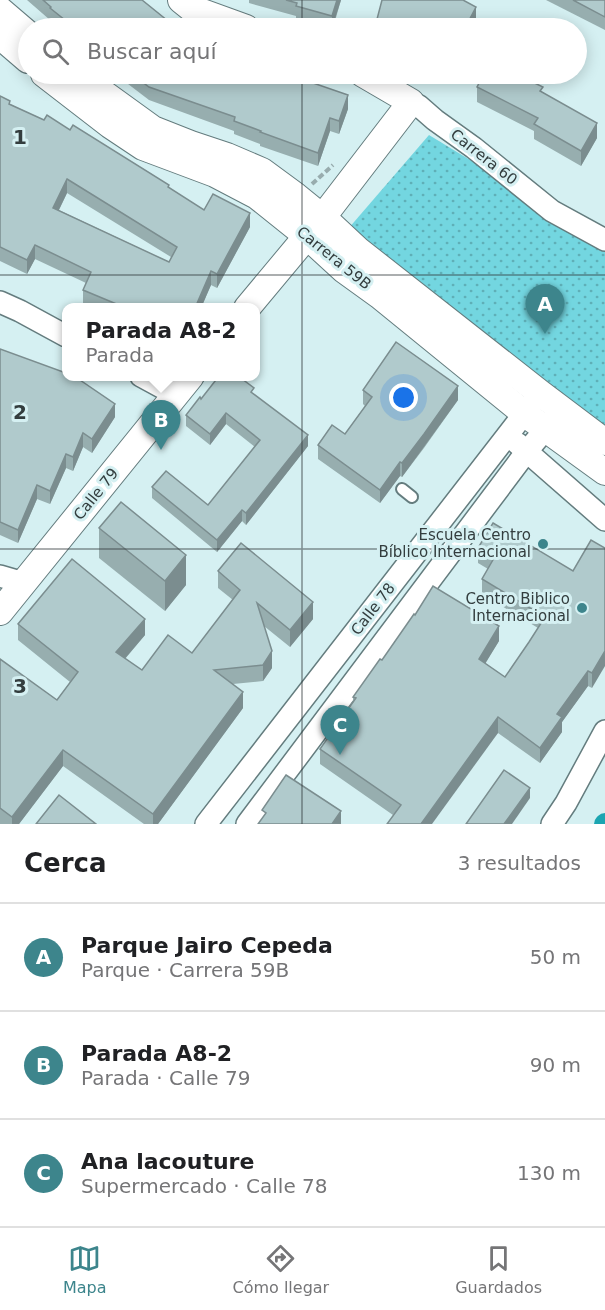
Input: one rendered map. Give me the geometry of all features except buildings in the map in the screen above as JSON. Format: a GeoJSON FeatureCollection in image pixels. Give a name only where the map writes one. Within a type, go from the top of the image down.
{"type":"FeatureCollection","features":[{"type":"Feature","properties":{"kind":"street"},"geometry":{"type":"LineString","coordinates":[[188,3],[223,18]]}},
{"type":"Feature","properties":{"kind":"street"},"geometry":{"type":"LineString","coordinates":[[0,10],[18,25]]}},
{"type":"Feature","properties":{"kind":"street"},"geometry":{"type":"LineString","coordinates":[[0,36],[18,51]]}},
{"type":"Feature","properties":{"kind":"street","name":"Carrera 59B"},"geometry":{"type":"LineString","coordinates":[[75,84],[153,129],[262,171],[296,196],[344,270],[380,296],[525,414],[605,472]]}},
{"type":"Feature","properties":{"kind":"street","name":"Carrera 60"},"geometry":{"type":"LineString","coordinates":[[380,84],[419,106],[552,211],[605,240]]}},
{"type":"Feature","properties":{"kind":"street"},"geometry":{"type":"LineString","coordinates":[[251,303],[315,227],[411,102]]}},
{"type":"Feature","properties":{"kind":"street","name":"Carrera 59B"},"geometry":{"type":"LineString","coordinates":[[315,227],[358,250],[605,442]]}},
{"type":"Feature","properties":{"kind":"street"},"geometry":{"type":"LineString","coordinates":[[0,302],[62,334]]}},
{"type":"Feature","properties":{"kind":"street"},"geometry":{"type":"LineString","coordinates":[[162,381],[184,386]]}},
{"type":"Feature","properties":{"kind":"street","name":"Calle 79"},"geometry":{"type":"LineString","coordinates":[[0,612],[184,386]]}},
{"type":"Feature","properties":{"kind":"street","name":"Calle 78"},"geometry":{"type":"LineString","coordinates":[[206,824],[540,393]]}},
{"type":"Feature","properties":{"kind":"street","name":"Calle 78"},"geometry":{"type":"LineString","coordinates":[[247,824],[561,409]]}},
{"type":"Feature","properties":{"kind":"street"},"geometry":{"type":"LineString","coordinates":[[508,436],[605,520]]}},
{"type":"Feature","properties":{"kind":"street"},"geometry":{"type":"LineString","coordinates":[[0,576],[24,583]]}},
{"type":"Feature","properties":{"kind":"street"},"geometry":{"type":"LineString","coordinates":[[552,824],[605,731]]}},
{"type":"Feature","properties":{"kind":"lane"},"geometry":{"type":"LineString","coordinates":[[402,489],[412,497]]}},
{"type":"Feature","properties":{"kind":"shaded area"},"geometry":{"type":"Polygon","coordinates":[[[429,135],[605,242],[605,426],[348,229],[429,135]]]}},
{"type":"Feature","properties":{"kind":"place","name":"Parque Jairo Cepeda"},"geometry":{"type":"Point","coordinates":[545,334]}},
{"type":"Feature","properties":{"kind":"place","name":"Parada A8-2"},"geometry":{"type":"Point","coordinates":[161,450]}},
{"type":"Feature","properties":{"kind":"place","name":"Escuela Centro Bíblico Internacional"},"geometry":{"type":"Point","coordinates":[543,544]}},
{"type":"Feature","properties":{"kind":"place","name":"Centro Biblico Internacional"},"geometry":{"type":"Point","coordinates":[582,608]}},
{"type":"Feature","properties":{"kind":"place","name":"Ana lacouture"},"geometry":{"type":"Point","coordinates":[340,755]}}]}
